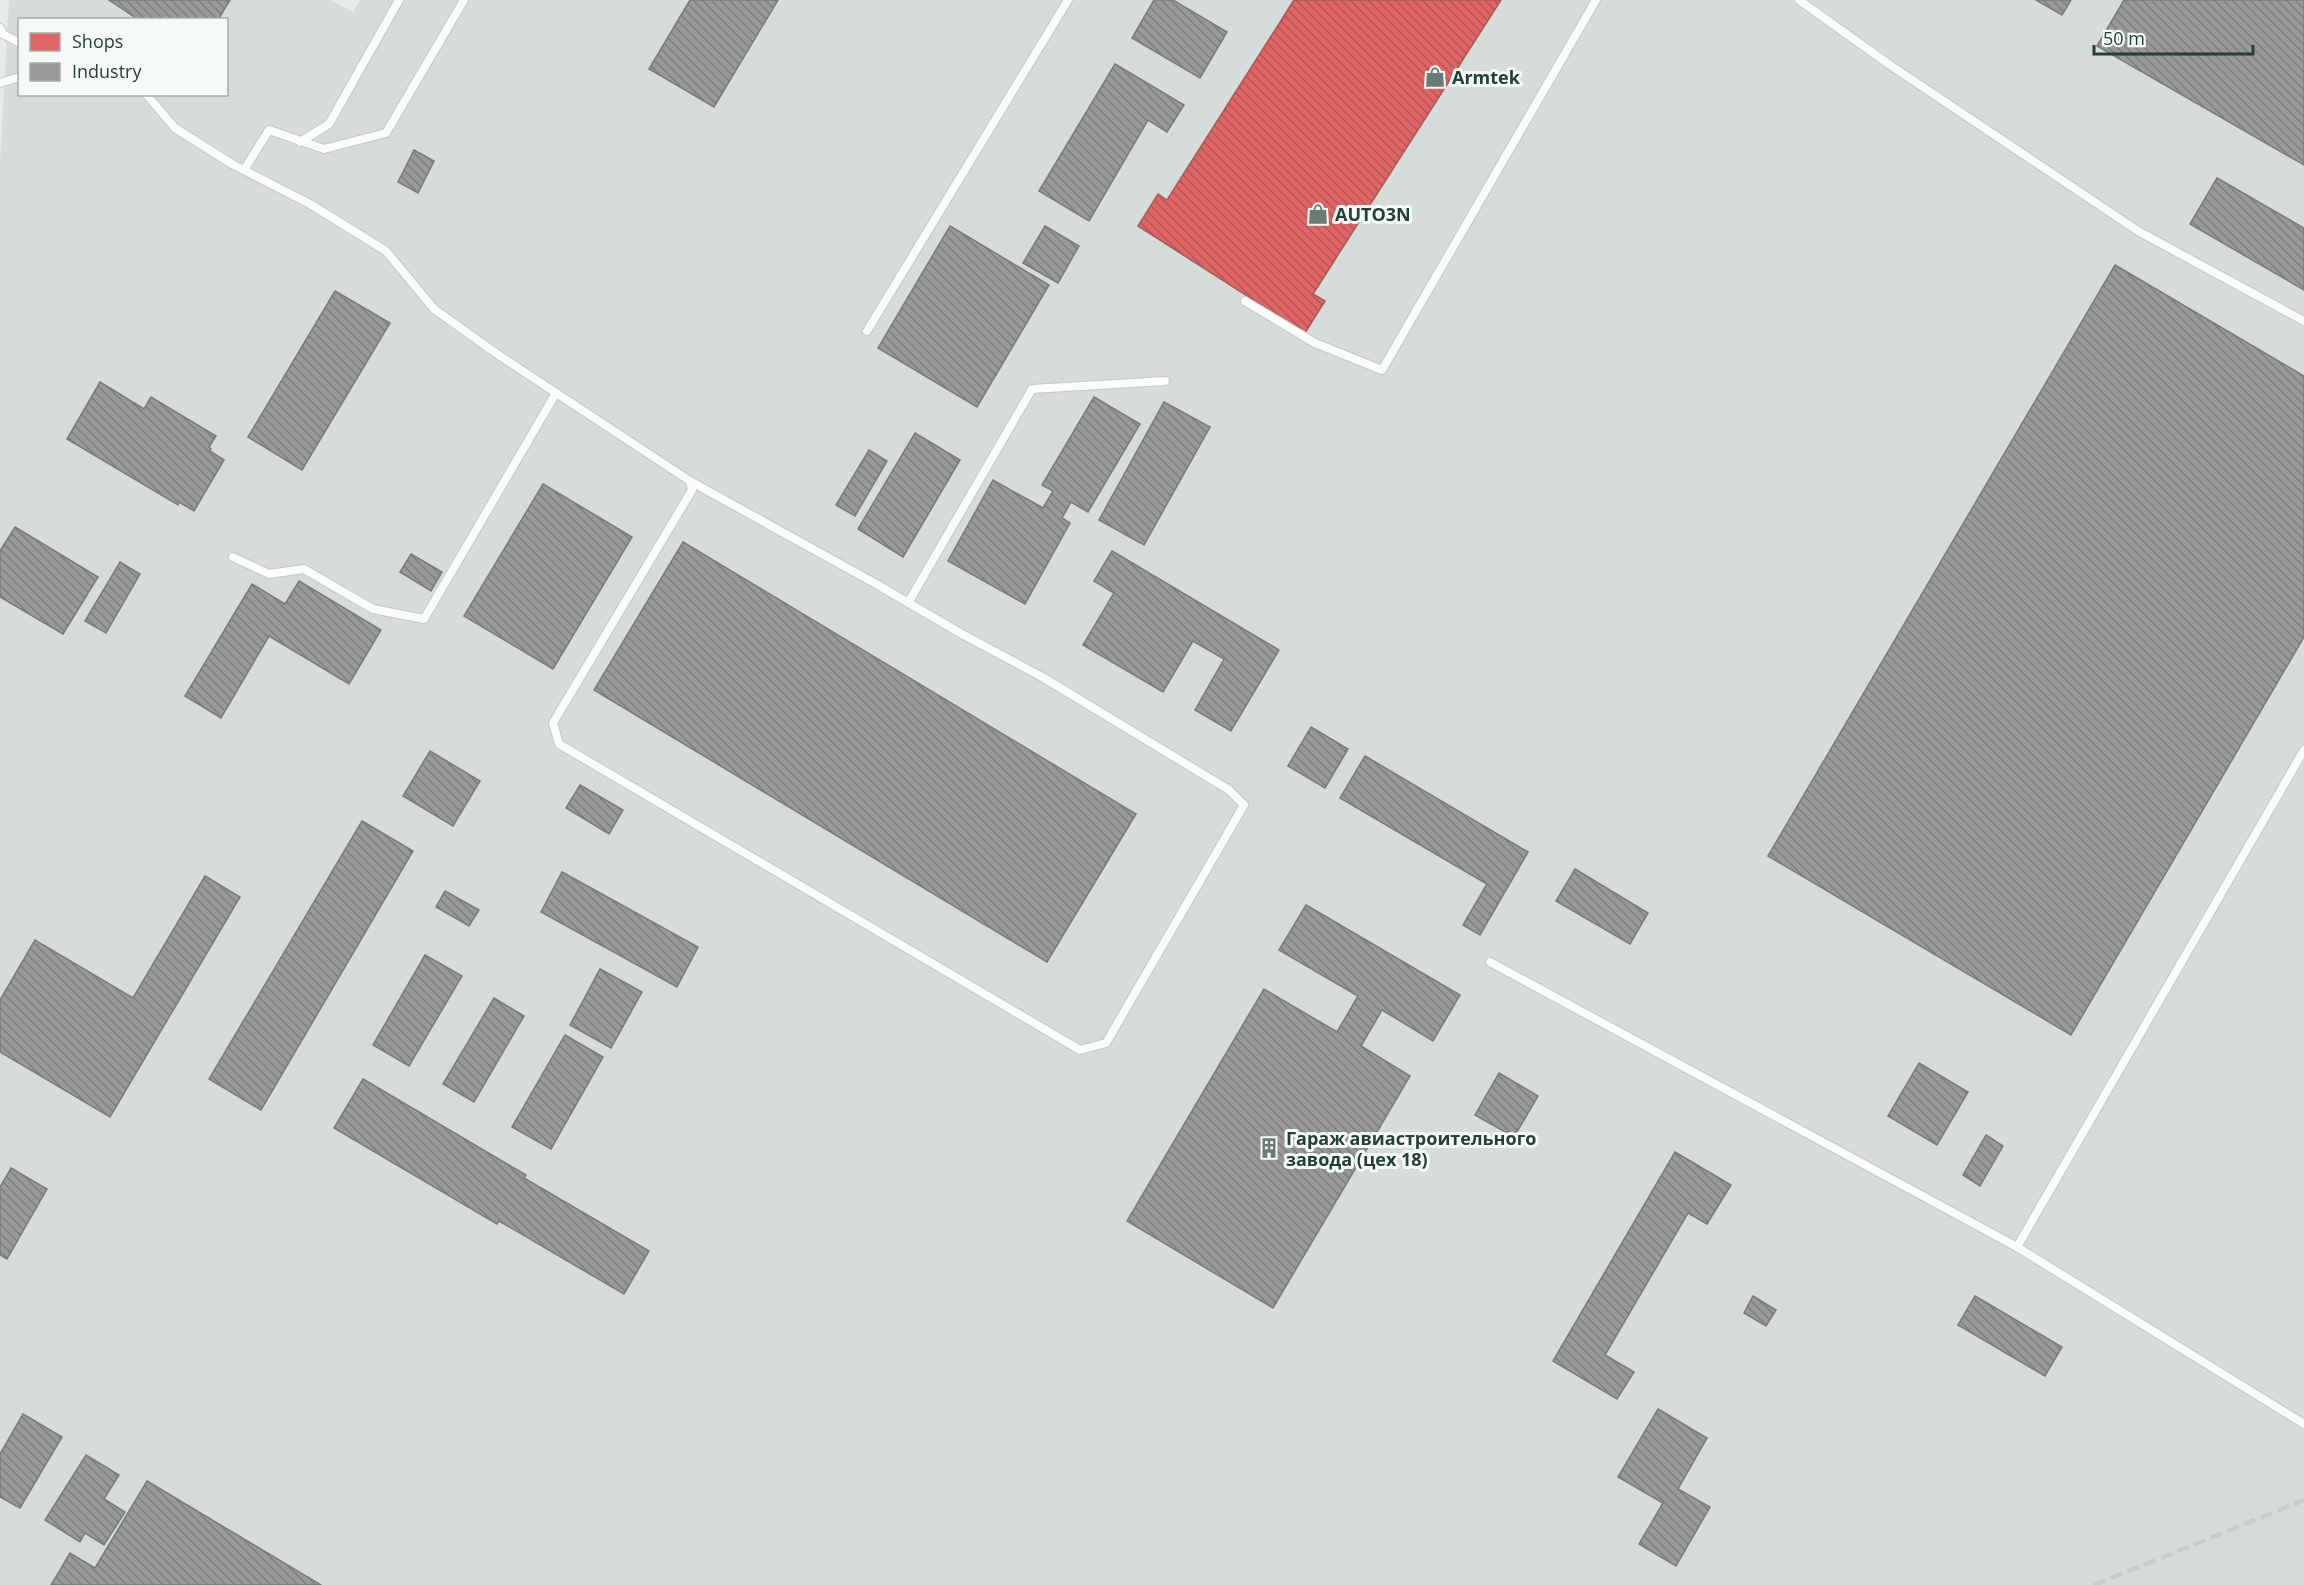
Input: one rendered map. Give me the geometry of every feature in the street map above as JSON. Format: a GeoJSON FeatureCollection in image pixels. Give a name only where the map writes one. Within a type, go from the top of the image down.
{"type":"FeatureCollection","features":[{"type":"Feature","properties":{"kind":"lane"},"geometry":{"type":"LineString","coordinates":[[300,142],[329,124],[399,0]]}},
{"type":"Feature","properties":{"kind":"lane"},"geometry":{"type":"LineString","coordinates":[[244,170],[269,130],[324,149],[386,133],[464,0]]}},
{"type":"Feature","properties":{"kind":"lane"},"geometry":{"type":"LineString","coordinates":[[867,331],[1068,0]]}},
{"type":"Feature","properties":{"kind":"lane"},"geometry":{"type":"LineString","coordinates":[[1245,301],[1315,343],[1382,370],[1596,0]]}},
{"type":"Feature","properties":{"kind":"lane"},"geometry":{"type":"LineString","coordinates":[[1799,0],[1890,65],[2138,231],[2304,321]]}},
{"type":"Feature","properties":{"kind":"lane"},"geometry":{"type":"LineString","coordinates":[[0,28],[3,34],[18,43]]}},
{"type":"Feature","properties":{"kind":"lane"},"geometry":{"type":"LineString","coordinates":[[0,82],[18,77]]}},
{"type":"Feature","properties":{"kind":"lane"},"geometry":{"type":"LineString","coordinates":[[148,96],[175,128],[244,170],[310,204],[386,251],[434,309],[690,481],[1073,696],[1229,790],[1244,805],[1106,1042],[1080,1050],[559,744],[553,723],[692,490],[690,481]]}},
{"type":"Feature","properties":{"kind":"lane"},"geometry":{"type":"LineString","coordinates":[[908,603],[1032,389],[1165,381]]}},
{"type":"Feature","properties":{"kind":"lane"},"geometry":{"type":"LineString","coordinates":[[233,557],[269,574],[304,569],[373,609],[424,619],[556,393]]}},
{"type":"Feature","properties":{"kind":"lane"},"geometry":{"type":"LineString","coordinates":[[2017,1247],[2304,750]]}},
{"type":"Feature","properties":{"kind":"lane"},"geometry":{"type":"LineString","coordinates":[[1490,962],[2017,1247],[2304,1424]]}},
{"type":"Feature","properties":{"kind":"shaded area"},"geometry":{"type":"Polygon","coordinates":[[[9,0],[331,0],[353,12],[360,0],[2304,0],[2304,1585],[0,1585],[0,163],[9,0]]]}},
{"type":"Feature","properties":{"kind":"building: Shops"},"geometry":{"type":"Polygon","coordinates":[[[1294,0],[1501,0],[1313,294],[1325,301],[1305,333],[1138,226],[1158,194],[1167,200],[1294,0]]]}},
{"type":"Feature","properties":{"kind":"building: Industry"},"geometry":{"type":"Polygon","coordinates":[[[109,0],[230,0],[219,18],[136,18],[109,0]]]}},
{"type":"Feature","properties":{"kind":"building: Industry"},"geometry":{"type":"Polygon","coordinates":[[[690,0],[778,0],[714,107],[649,69],[690,0]]]}},
{"type":"Feature","properties":{"kind":"building: Industry"},"geometry":{"type":"Polygon","coordinates":[[[1154,0],[1173,0],[1227,32],[1200,78],[1132,38],[1154,0]]]}},
{"type":"Feature","properties":{"kind":"building: Industry"},"geometry":{"type":"Polygon","coordinates":[[[2036,0],[2071,0],[2062,15],[2036,0]]]}},
{"type":"Feature","properties":{"kind":"building: Industry"},"geometry":{"type":"Polygon","coordinates":[[[2124,0],[2304,0],[2304,165],[2097,46],[2124,0]]]}},
{"type":"Feature","properties":{"kind":"building: Industry"},"geometry":{"type":"Polygon","coordinates":[[[1115,64],[1184,105],[1167,132],[1148,120],[1089,221],[1039,191],[1115,64]]]}},
{"type":"Feature","properties":{"kind":"building: Industry"},"geometry":{"type":"Polygon","coordinates":[[[414,150],[434,161],[418,193],[398,182],[414,150]]]}},
{"type":"Feature","properties":{"kind":"building: Industry"},"geometry":{"type":"Polygon","coordinates":[[[2217,178],[2304,228],[2304,290],[2190,224],[2217,178]]]}},
{"type":"Feature","properties":{"kind":"building: Industry"},"geometry":{"type":"Polygon","coordinates":[[[950,226],[1049,285],[977,407],[878,348],[950,226]]]}},
{"type":"Feature","properties":{"kind":"building: Industry"},"geometry":{"type":"Polygon","coordinates":[[[1045,226],[1079,246],[1058,283],[1023,263],[1045,226]]]}},
{"type":"Feature","properties":{"kind":"building: Industry"},"geometry":{"type":"Polygon","coordinates":[[[2115,265],[2304,376],[2304,637],[2071,1035],[1768,856],[2115,265]]]}},
{"type":"Feature","properties":{"kind":"building: Industry"},"geometry":{"type":"Polygon","coordinates":[[[335,291],[390,323],[302,470],[248,437],[335,291]]]}},
{"type":"Feature","properties":{"kind":"building: Industry"},"geometry":{"type":"Polygon","coordinates":[[[100,382],[144,409],[151,397],[216,436],[209,447],[210,451],[224,460],[194,511],[179,502],[178,505],[67,439],[100,382]]]}},
{"type":"Feature","properties":{"kind":"building: Industry"},"geometry":{"type":"Polygon","coordinates":[[[1094,397],[1140,424],[1088,512],[1071,502],[1062,518],[1070,523],[1025,604],[948,561],[993,480],[1043,508],[1053,491],[1042,485],[1094,397]]]}},
{"type":"Feature","properties":{"kind":"building: Industry"},"geometry":{"type":"Polygon","coordinates":[[[1164,402],[1210,427],[1144,545],[1099,520],[1164,402]]]}},
{"type":"Feature","properties":{"kind":"building: Industry"},"geometry":{"type":"Polygon","coordinates":[[[915,433],[960,460],[903,557],[858,529],[915,433]]]}},
{"type":"Feature","properties":{"kind":"building: Industry"},"geometry":{"type":"Polygon","coordinates":[[[869,450],[887,461],[855,516],[836,505],[869,450]]]}},
{"type":"Feature","properties":{"kind":"building: Industry"},"geometry":{"type":"Polygon","coordinates":[[[543,484],[632,537],[553,669],[464,616],[543,484]]]}},
{"type":"Feature","properties":{"kind":"building: Industry"},"geometry":{"type":"Polygon","coordinates":[[[15,527],[98,577],[63,634],[0,597],[0,551],[15,527]]]}},
{"type":"Feature","properties":{"kind":"building: Industry"},"geometry":{"type":"Polygon","coordinates":[[[683,542],[1136,814],[1047,962],[594,690],[683,542]]]}},
{"type":"Feature","properties":{"kind":"building: Industry"},"geometry":{"type":"Polygon","coordinates":[[[1112,551],[1279,650],[1231,731],[1195,710],[1224,659],[1193,641],[1163,692],[1083,645],[1114,593],[1094,581],[1112,551]]]}},
{"type":"Feature","properties":{"kind":"building: Industry"},"geometry":{"type":"Polygon","coordinates":[[[411,554],[442,572],[431,591],[400,572],[411,554]]]}},
{"type":"Feature","properties":{"kind":"building: Industry"},"geometry":{"type":"Polygon","coordinates":[[[120,562],[140,574],[106,633],[85,621],[120,562]]]}},
{"type":"Feature","properties":{"kind":"building: Industry"},"geometry":{"type":"Polygon","coordinates":[[[299,581],[381,630],[349,684],[269,636],[221,718],[185,696],[252,584],[285,604],[299,581]]]}},
{"type":"Feature","properties":{"kind":"building: Industry"},"geometry":{"type":"Polygon","coordinates":[[[1311,727],[1348,749],[1325,788],[1288,766],[1311,727]]]}},
{"type":"Feature","properties":{"kind":"building: Industry"},"geometry":{"type":"Polygon","coordinates":[[[430,751],[480,781],[453,826],[403,796],[430,751]]]}},
{"type":"Feature","properties":{"kind":"building: Industry"},"geometry":{"type":"Polygon","coordinates":[[[1365,756],[1528,852],[1480,935],[1463,925],[1487,884],[1340,798],[1365,756]]]}},
{"type":"Feature","properties":{"kind":"building: Industry"},"geometry":{"type":"Polygon","coordinates":[[[580,785],[623,810],[609,834],[566,808],[580,785]]]}},
{"type":"Feature","properties":{"kind":"building: Industry"},"geometry":{"type":"Polygon","coordinates":[[[362,821],[413,851],[261,1110],[209,1079],[362,821]]]}},
{"type":"Feature","properties":{"kind":"building: Industry"},"geometry":{"type":"Polygon","coordinates":[[[1575,869],[1648,913],[1630,944],[1556,901],[1575,869]]]}},
{"type":"Feature","properties":{"kind":"building: Industry"},"geometry":{"type":"Polygon","coordinates":[[[562,872],[698,947],[677,987],[541,912],[562,872]]]}},
{"type":"Feature","properties":{"kind":"building: Industry"},"geometry":{"type":"Polygon","coordinates":[[[205,876],[240,897],[110,1117],[0,1052],[0,1000],[35,940],[133,998],[205,876]]]}},
{"type":"Feature","properties":{"kind":"building: Industry"},"geometry":{"type":"Polygon","coordinates":[[[445,891],[479,910],[469,926],[436,907],[445,891]]]}},
{"type":"Feature","properties":{"kind":"building: Industry","name":"Гараж авиастроительного завода (цех 18)"},"geometry":{"type":"Polygon","coordinates":[[[1306,905],[1460,995],[1433,1041],[1382,1010],[1361,1046],[1410,1076],[1273,1308],[1127,1221],[1264,989],[1337,1032],[1358,996],[1279,950],[1306,905]]]}},
{"type":"Feature","properties":{"kind":"building: Industry"},"geometry":{"type":"Polygon","coordinates":[[[425,955],[462,976],[409,1066],[373,1045],[425,955]]]}},
{"type":"Feature","properties":{"kind":"building: Industry"},"geometry":{"type":"Polygon","coordinates":[[[600,969],[642,992],[611,1048],[570,1025],[600,969]]]}},
{"type":"Feature","properties":{"kind":"building: Industry"},"geometry":{"type":"Polygon","coordinates":[[[494,998],[524,1016],[474,1102],[443,1084],[494,998]]]}},
{"type":"Feature","properties":{"kind":"building: Industry"},"geometry":{"type":"Polygon","coordinates":[[[565,1035],[603,1057],[551,1149],[512,1127],[565,1035]]]}},
{"type":"Feature","properties":{"kind":"building: Industry"},"geometry":{"type":"Polygon","coordinates":[[[1919,1063],[1968,1092],[1937,1145],[1888,1116],[1919,1063]]]}},
{"type":"Feature","properties":{"kind":"building: Industry"},"geometry":{"type":"Polygon","coordinates":[[[1499,1073],[1538,1096],[1514,1137],[1475,1115],[1499,1073]]]}},
{"type":"Feature","properties":{"kind":"building: Industry"},"geometry":{"type":"Polygon","coordinates":[[[363,1079],[526,1175],[524,1178],[649,1251],[624,1294],[499,1221],[497,1224],[334,1128],[363,1079]]]}},
{"type":"Feature","properties":{"kind":"building: Industry"},"geometry":{"type":"Polygon","coordinates":[[[1986,1135],[2003,1146],[1980,1186],[1963,1175],[1986,1135]]]}},
{"type":"Feature","properties":{"kind":"building: Industry"},"geometry":{"type":"Polygon","coordinates":[[[1675,1152],[1731,1185],[1707,1224],[1688,1213],[1605,1355],[1634,1372],[1617,1399],[1553,1361],[1675,1152]]]}},
{"type":"Feature","properties":{"kind":"building: Industry"},"geometry":{"type":"Polygon","coordinates":[[[11,1168],[47,1189],[7,1259],[0,1255],[0,1187],[11,1168]]]}},
{"type":"Feature","properties":{"kind":"building: Industry"},"geometry":{"type":"Polygon","coordinates":[[[1753,1296],[1776,1310],[1766,1326],[1744,1313],[1753,1296]]]}},
{"type":"Feature","properties":{"kind":"building: Industry"},"geometry":{"type":"Polygon","coordinates":[[[1975,1296],[2062,1347],[2045,1376],[1958,1325],[1975,1296]]]}},
{"type":"Feature","properties":{"kind":"building: Industry"},"geometry":{"type":"Polygon","coordinates":[[[1658,1409],[1707,1438],[1678,1489],[1710,1507],[1676,1566],[1639,1544],[1663,1503],[1618,1477],[1658,1409]]]}},
{"type":"Feature","properties":{"kind":"building: Industry"},"geometry":{"type":"Polygon","coordinates":[[[23,1414],[62,1437],[20,1508],[0,1497],[0,1454],[23,1414]]]}},
{"type":"Feature","properties":{"kind":"building: Industry"},"geometry":{"type":"Polygon","coordinates":[[[86,1455],[119,1475],[104,1499],[125,1512],[104,1545],[85,1533],[80,1542],[45,1520],[86,1455]]]}},
{"type":"Feature","properties":{"kind":"building: Industry"},"geometry":{"type":"Polygon","coordinates":[[[147,1481],[321,1585],[51,1585],[70,1553],[95,1568],[147,1481]]]}},
{"type":"Feature","properties":{"kind":"railway"},"geometry":{"type":"LineString","coordinates":[[2094,1585],[2304,1500]]}},
{"type":"Feature","properties":{"kind":"place","name":"Armtek"},"geometry":{"type":"Point","coordinates":[1435,77]}},
{"type":"Feature","properties":{"kind":"place","name":"AUTO3N"},"geometry":{"type":"Point","coordinates":[1318,214]}},
{"type":"Feature","properties":{"kind":"place","name":"Гараж авиастроительного завода (цех 18)"},"geometry":{"type":"Point","coordinates":[1269,1148]}}]}
